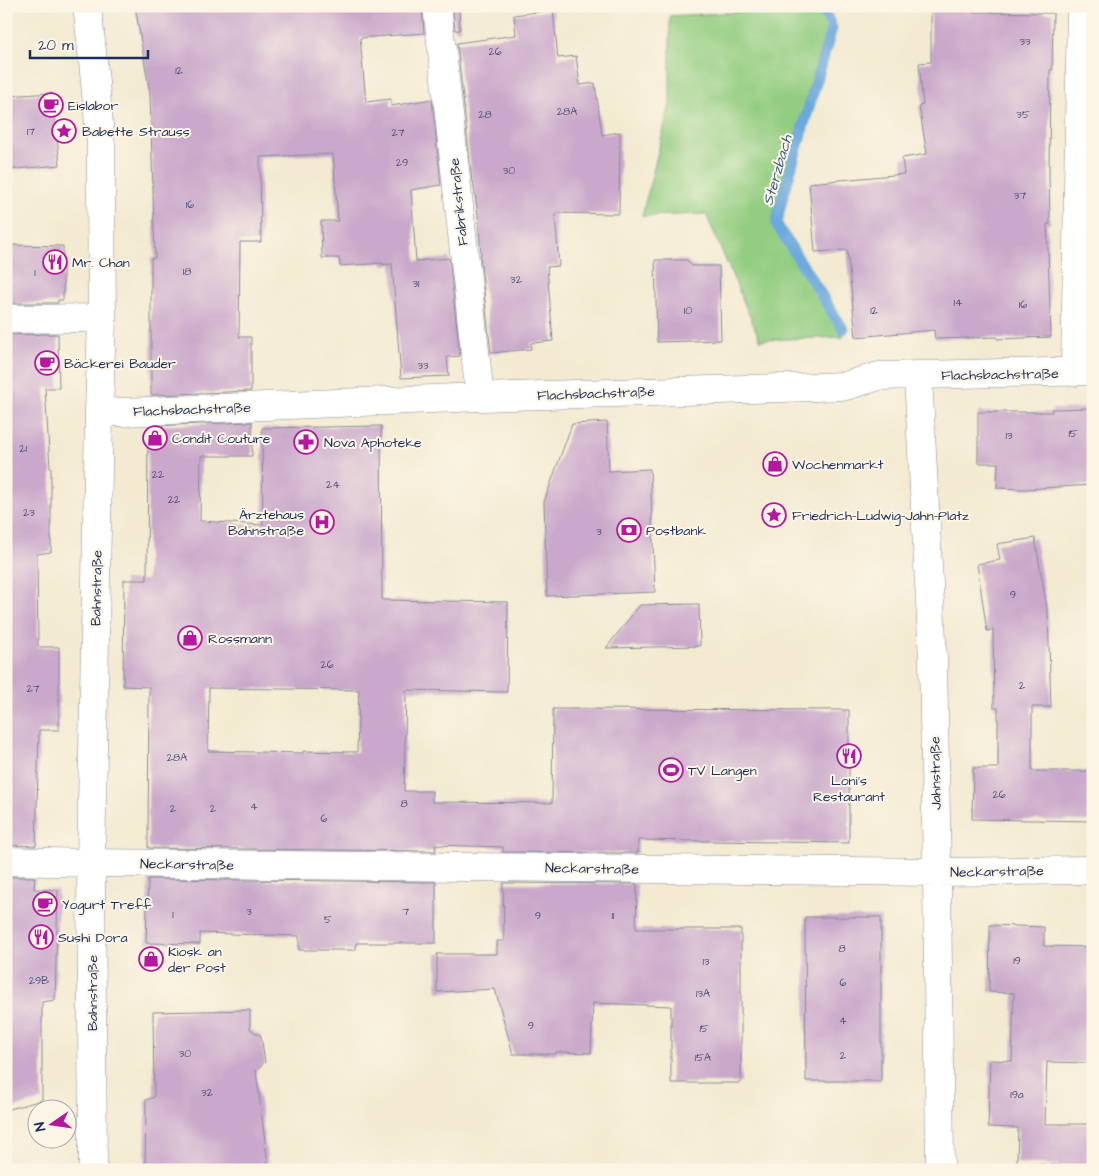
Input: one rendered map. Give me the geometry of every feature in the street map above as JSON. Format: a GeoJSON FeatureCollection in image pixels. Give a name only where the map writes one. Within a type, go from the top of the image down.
{"type":"FeatureCollection","features":[{"type":"Feature","properties":{"kind":"street","name":"Bahnstraße"},"geometry":{"type":"LineString","coordinates":[[87,6],[101,145],[102,318],[91,863],[93,1170]]}},
{"type":"Feature","properties":{"kind":"street","name":"Fabrikstraße"},"geometry":{"type":"LineString","coordinates":[[437,6],[480,397]]}},
{"type":"Feature","properties":{"kind":"street"},"geometry":{"type":"LineString","coordinates":[[1081,6],[1084,372]]}},
{"type":"Feature","properties":{"kind":"street"},"geometry":{"type":"LineString","coordinates":[[6,319],[102,318]]}},
{"type":"Feature","properties":{"kind":"street","name":"Flachsbachstraße"},"geometry":{"type":"LineString","coordinates":[[99,413],[480,397],[846,386],[879,376],[1084,372]]}},
{"type":"Feature","properties":{"kind":"street","name":"Jahnstraße"},"geometry":{"type":"LineString","coordinates":[[918,376],[933,659],[940,1170]]}},
{"type":"Feature","properties":{"kind":"street","name":"Neckarstraße"},"geometry":{"type":"LineString","coordinates":[[6,861],[937,872],[1093,870]]}},
{"type":"Feature","properties":{"kind":"green space"},"geometry":{"type":"Polygon","coordinates":[[[740,6],[818,6],[827,27],[775,206],[772,223],[844,337],[760,340],[706,214],[642,216],[670,104],[670,16],[739,12],[740,6]]]}},
{"type":"Feature","properties":{"kind":"building"},"geometry":{"type":"Polygon","coordinates":[[[135,6],[422,6],[424,33],[360,38],[366,102],[391,99],[391,106],[432,99],[441,185],[411,190],[416,261],[449,258],[460,356],[447,357],[449,376],[401,378],[392,264],[340,266],[339,258],[322,258],[321,221],[338,221],[333,154],[260,157],[261,242],[240,242],[239,337],[251,337],[251,391],[151,395],[151,258],[155,258],[150,94],[135,6]]]}},
{"type":"Feature","properties":{"kind":"building"},"geometry":{"type":"Polygon","coordinates":[[[453,6],[459,6],[460,30],[455,30],[453,6]]]}},
{"type":"Feature","properties":{"kind":"building"},"geometry":{"type":"Polygon","coordinates":[[[931,6],[974,6],[974,12],[1053,13],[1052,70],[1050,70],[1050,224],[1047,224],[1051,337],[935,339],[934,330],[856,337],[847,250],[815,252],[809,183],[904,174],[902,158],[927,154],[919,106],[923,105],[919,63],[931,62],[931,6]]]}},
{"type":"Feature","properties":{"kind":"building"},"geometry":{"type":"Polygon","coordinates":[[[553,10],[558,58],[576,56],[580,85],[595,83],[602,135],[620,132],[619,214],[555,213],[559,266],[547,267],[553,341],[531,343],[531,349],[491,353],[480,255],[478,214],[472,181],[457,43],[516,35],[514,15],[553,10]]]}},
{"type":"Feature","properties":{"kind":"building"},"geometry":{"type":"Polygon","coordinates":[[[52,93],[60,165],[6,170],[6,96],[52,93]]]}},
{"type":"Feature","properties":{"kind":"building"},"geometry":{"type":"Polygon","coordinates":[[[6,245],[63,246],[63,300],[58,300],[58,303],[6,303],[6,245]]]}},
{"type":"Feature","properties":{"kind":"building"},"geometry":{"type":"Polygon","coordinates":[[[655,260],[687,260],[692,266],[719,266],[721,340],[657,342],[655,260]]]}},
{"type":"Feature","properties":{"kind":"building"},"geometry":{"type":"Polygon","coordinates":[[[58,334],[59,388],[45,388],[51,468],[51,552],[37,554],[38,647],[59,647],[59,730],[39,730],[36,846],[6,845],[6,335],[58,334]]]}},
{"type":"Feature","properties":{"kind":"building"},"geometry":{"type":"Polygon","coordinates":[[[1093,408],[1093,485],[1024,489],[997,488],[998,463],[978,463],[978,412],[1052,412],[1052,409],[1093,408]]]}},
{"type":"Feature","properties":{"kind":"building"},"geometry":{"type":"Polygon","coordinates":[[[252,422],[252,456],[201,456],[200,521],[263,525],[262,428],[381,426],[382,600],[508,602],[507,692],[406,690],[404,791],[432,791],[432,802],[552,803],[553,709],[849,710],[849,843],[638,840],[638,853],[503,852],[503,847],[435,845],[436,851],[148,848],[149,687],[123,686],[124,580],[147,580],[148,431],[150,431],[150,426],[252,422]],[[209,688],[208,751],[357,752],[359,690],[209,688]]]}},
{"type":"Feature","properties":{"kind":"building"},"geometry":{"type":"Polygon","coordinates":[[[607,422],[609,471],[650,469],[655,592],[547,596],[544,502],[572,424],[607,422]]]}},
{"type":"Feature","properties":{"kind":"building"},"geometry":{"type":"Polygon","coordinates":[[[1035,538],[1048,614],[1051,707],[1032,707],[1032,771],[1093,771],[1093,821],[972,819],[973,768],[998,768],[998,708],[994,708],[993,630],[987,631],[977,564],[1000,560],[997,544],[1035,538]]]}},
{"type":"Feature","properties":{"kind":"building"},"geometry":{"type":"Polygon","coordinates":[[[699,604],[700,646],[606,648],[640,605],[699,604]]]}},
{"type":"Feature","properties":{"kind":"building"},"geometry":{"type":"Polygon","coordinates":[[[6,877],[35,877],[34,889],[58,890],[55,1000],[42,1002],[42,1098],[28,1098],[28,1104],[6,1110],[6,877]]]}},
{"type":"Feature","properties":{"kind":"building"},"geometry":{"type":"Polygon","coordinates":[[[148,879],[436,882],[436,943],[356,943],[356,950],[299,950],[299,936],[200,933],[200,944],[146,943],[148,879]]]}},
{"type":"Feature","properties":{"kind":"building"},"geometry":{"type":"Polygon","coordinates":[[[503,883],[637,884],[636,929],[741,929],[741,1083],[671,1083],[671,1006],[593,1003],[591,1053],[513,1054],[495,989],[437,992],[437,954],[497,954],[497,941],[504,941],[503,883]]]}},
{"type":"Feature","properties":{"kind":"building"},"geometry":{"type":"Polygon","coordinates":[[[805,917],[881,917],[881,1081],[806,1081],[805,917]]]}},
{"type":"Feature","properties":{"kind":"building"},"geometry":{"type":"Polygon","coordinates":[[[990,925],[1044,927],[1044,946],[1093,947],[1093,1063],[1047,1062],[1045,1124],[1093,1124],[1093,1170],[1058,1170],[1058,1165],[1017,1163],[1018,1128],[988,1127],[990,1060],[1012,1061],[1014,993],[989,992],[990,925]]]}},
{"type":"Feature","properties":{"kind":"building"},"geometry":{"type":"Polygon","coordinates":[[[250,1010],[250,1029],[261,1036],[265,1062],[256,1071],[268,1165],[216,1170],[145,1169],[146,1100],[154,1097],[153,1012],[250,1010]]]}},
{"type":"Feature","properties":{"kind":"waterway","name":"Sterzbach"},"geometry":{"type":"LineString","coordinates":[[822,6],[832,28],[780,207],[777,225],[843,329]]}},
{"type":"Feature","properties":{"kind":"place","name":"Eislabor"},"geometry":{"type":"Point","coordinates":[51,105]}},
{"type":"Feature","properties":{"kind":"place","name":"Babette Strauss"},"geometry":{"type":"Point","coordinates":[64,131]}},
{"type":"Feature","properties":{"kind":"place","name":"Mr. Chan"},"geometry":{"type":"Point","coordinates":[55,262]}},
{"type":"Feature","properties":{"kind":"place","name":"Bäckerei Bauder"},"geometry":{"type":"Point","coordinates":[47,363]}},
{"type":"Feature","properties":{"kind":"place","name":"Condit Couture"},"geometry":{"type":"Point","coordinates":[155,438]}},
{"type":"Feature","properties":{"kind":"place","name":"Nova Aphoteke"},"geometry":{"type":"Point","coordinates":[306,442]}},
{"type":"Feature","properties":{"kind":"place","name":"Wochenmarkt"},"geometry":{"type":"Point","coordinates":[775,464]}},
{"type":"Feature","properties":{"kind":"place","name":"Friedrich-Ludwig-Jahn-Platz"},"geometry":{"type":"Point","coordinates":[774,515]}},
{"type":"Feature","properties":{"kind":"place","name":"Ärztehaus Bahnstraße"},"geometry":{"type":"Point","coordinates":[322,522]}},
{"type":"Feature","properties":{"kind":"place","name":"Postbank"},"geometry":{"type":"Point","coordinates":[629,530]}},
{"type":"Feature","properties":{"kind":"place","name":"Rossmann"},"geometry":{"type":"Point","coordinates":[190,638]}},
{"type":"Feature","properties":{"kind":"place","name":"Loni's Restaurant"},"geometry":{"type":"Point","coordinates":[849,756]}},
{"type":"Feature","properties":{"kind":"place","name":"TV Langen"},"geometry":{"type":"Point","coordinates":[671,770]}},
{"type":"Feature","properties":{"kind":"place","name":"Yogurt Treff"},"geometry":{"type":"Point","coordinates":[45,904]}},
{"type":"Feature","properties":{"kind":"place","name":"Sushi Dora"},"geometry":{"type":"Point","coordinates":[41,937]}},
{"type":"Feature","properties":{"kind":"place","name":"Kiosk an der Post"},"geometry":{"type":"Point","coordinates":[151,959]}}]}
